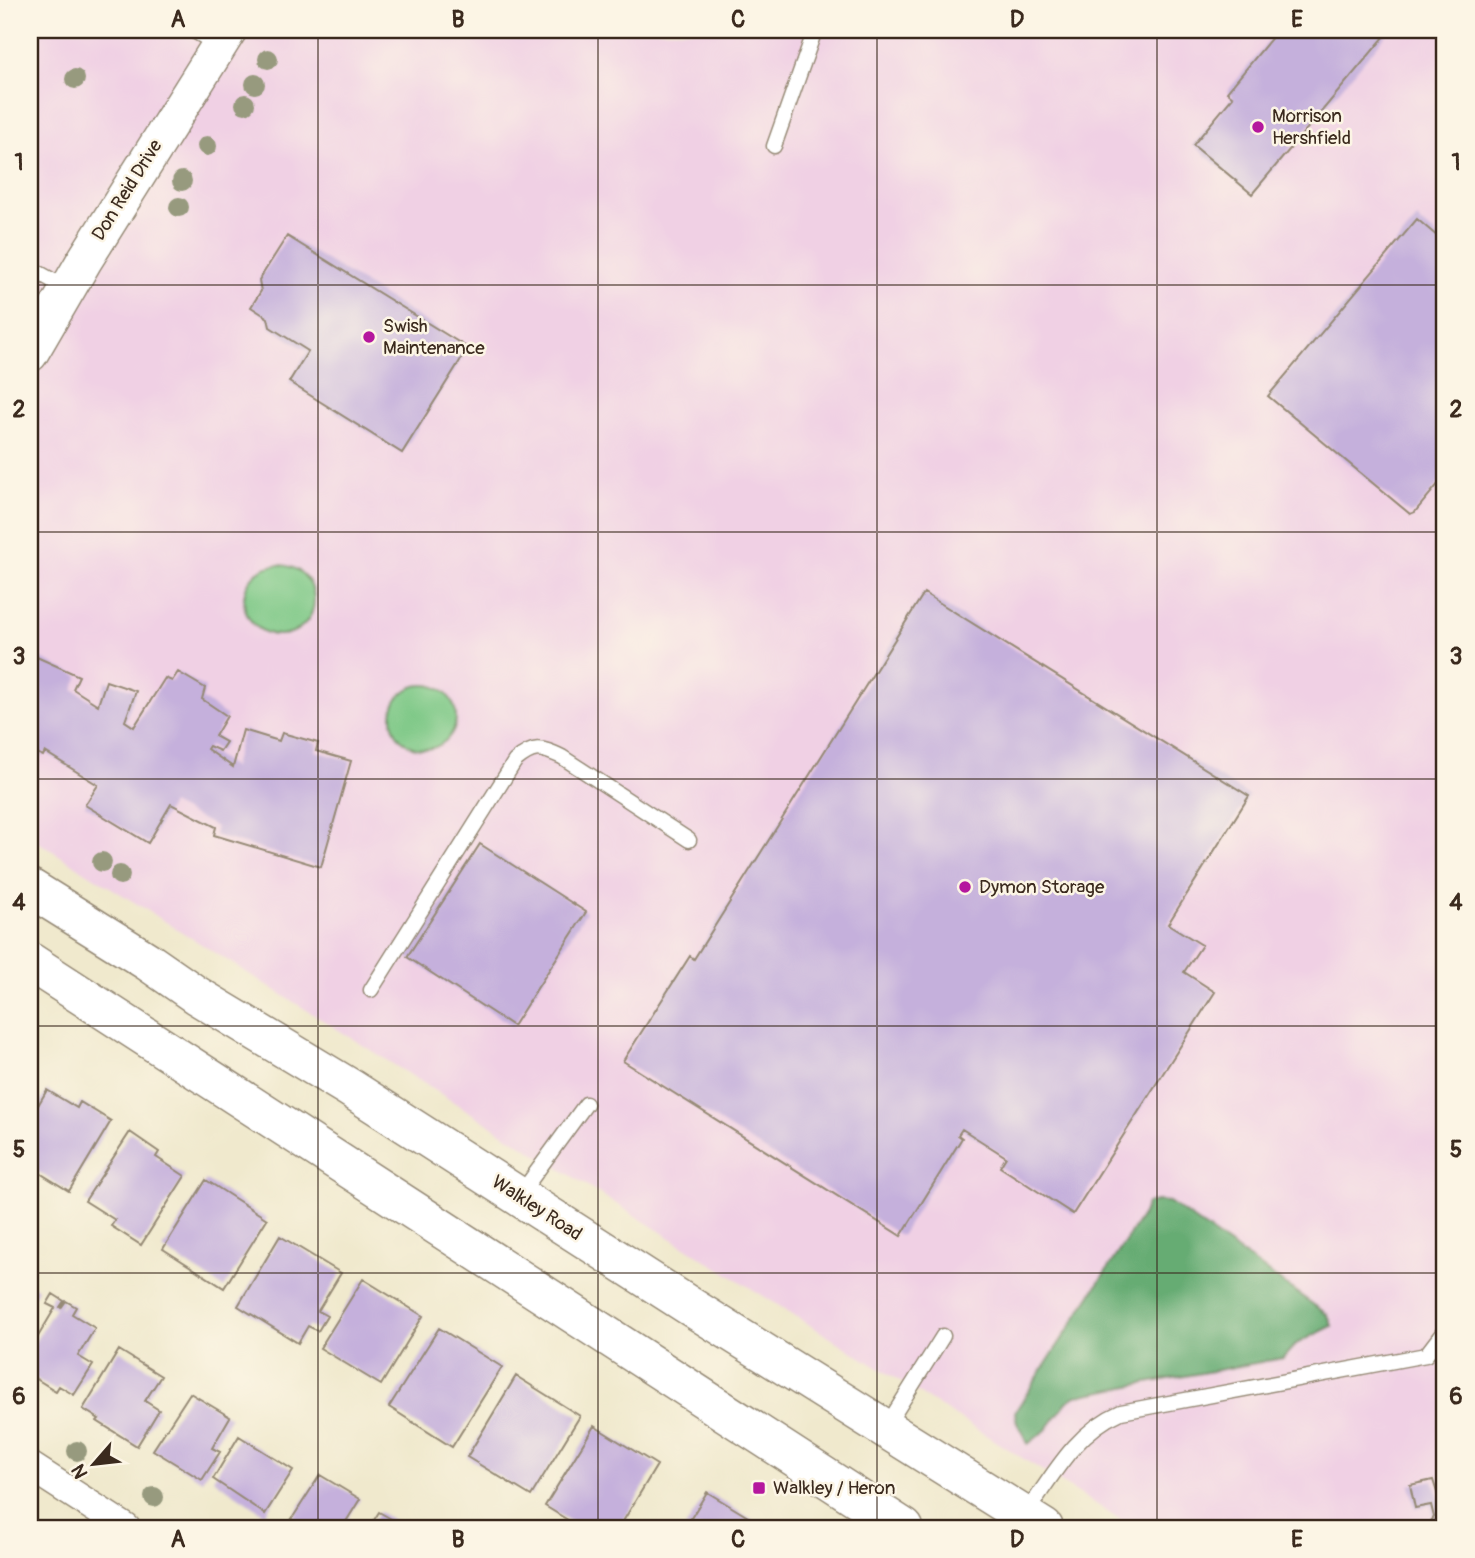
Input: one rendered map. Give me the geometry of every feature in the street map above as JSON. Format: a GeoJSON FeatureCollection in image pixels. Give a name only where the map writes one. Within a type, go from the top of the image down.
{"type":"FeatureCollection","features":[{"type":"Feature","properties":{"kind":"main road","name":"Walkley Road"},"geometry":{"type":"LineString","coordinates":[[30,888],[1034,1522]]}},
{"type":"Feature","properties":{"kind":"main road"},"geometry":{"type":"LineString","coordinates":[[30,962],[904,1528]]}},
{"type":"Feature","properties":{"kind":"street","name":"Don Reid Drive"},"geometry":{"type":"LineString","coordinates":[[30,354],[214,35]]}},
{"type":"Feature","properties":{"kind":"street"},"geometry":{"type":"LineString","coordinates":[[30,1466],[126,1528]]}},
{"type":"Feature","properties":{"kind":"lane"},"geometry":{"type":"LineString","coordinates":[[774,146],[815,30]]}},
{"type":"Feature","properties":{"kind":"lane"},"geometry":{"type":"LineString","coordinates":[[30,268],[68,289]]}},
{"type":"Feature","properties":{"kind":"lane"},"geometry":{"type":"LineString","coordinates":[[371,989],[515,761],[527,751],[541,748],[562,757],[689,840]]}},
{"type":"Feature","properties":{"kind":"lane"},"geometry":{"type":"LineString","coordinates":[[519,1196],[586,1104]]}},
{"type":"Feature","properties":{"kind":"lane"},"geometry":{"type":"LineString","coordinates":[[1034,1522],[1083,1436],[1101,1421],[1121,1412],[1426,1355],[1445,1329]]}},
{"type":"Feature","properties":{"kind":"lane"},"geometry":{"type":"LineString","coordinates":[[885,1429],[943,1336]]}},
{"type":"Feature","properties":{"kind":"shaded area"},"geometry":{"type":"Polygon","coordinates":[[[30,30],[1445,30],[1445,1528],[1134,1528],[30,837],[30,30]]]}},
{"type":"Feature","properties":{"kind":"green space"},"geometry":{"type":"Polygon","coordinates":[[[286,565],[299,571],[308,580],[312,586],[312,614],[304,625],[293,633],[272,635],[254,625],[246,614],[244,593],[254,575],[265,567],[286,565]]]}},
{"type":"Feature","properties":{"kind":"green space"},"geometry":{"type":"Polygon","coordinates":[[[418,685],[430,685],[447,694],[454,705],[454,729],[447,740],[430,749],[418,749],[406,744],[397,735],[392,723],[392,711],[397,699],[406,690],[418,685]]]}},
{"type":"Feature","properties":{"kind":"green space"},"geometry":{"type":"Polygon","coordinates":[[[1169,1202],[1328,1315],[1332,1326],[1296,1344],[1283,1358],[1076,1396],[1067,1402],[1046,1430],[1028,1444],[1017,1423],[1015,1412],[1143,1214],[1147,1203],[1169,1202]]]}},
{"type":"Feature","properties":{"kind":"building","name":"Morrison Hershfield"},"geometry":{"type":"Polygon","coordinates":[[[1278,30],[1390,30],[1252,194],[1193,145],[1233,97],[1227,92],[1278,30]]]}},
{"type":"Feature","properties":{"kind":"building"},"geometry":{"type":"Polygon","coordinates":[[[1417,219],[1445,243],[1445,476],[1415,512],[1410,514],[1268,396],[1417,219]]]}},
{"type":"Feature","properties":{"kind":"building","name":"Swish Maintenance"},"geometry":{"type":"Polygon","coordinates":[[[287,236],[468,348],[402,453],[289,382],[308,351],[270,327],[268,318],[251,307],[261,291],[259,280],[287,236]]]}},
{"type":"Feature","properties":{"kind":"building","name":"Dymon Storage"},"geometry":{"type":"Polygon","coordinates":[[[924,593],[1249,796],[1168,924],[1202,945],[1184,972],[1215,992],[1073,1214],[1000,1167],[1006,1157],[962,1129],[958,1135],[962,1138],[901,1236],[623,1061],[690,956],[694,959],[924,593]]]}},
{"type":"Feature","properties":{"kind":"building"},"geometry":{"type":"Polygon","coordinates":[[[30,654],[79,676],[73,689],[98,705],[106,681],[136,691],[125,721],[134,727],[165,678],[172,681],[178,672],[205,688],[202,699],[227,716],[215,736],[226,742],[220,751],[209,746],[207,749],[233,767],[243,730],[279,741],[282,733],[318,743],[316,751],[351,761],[321,867],[214,835],[216,827],[171,804],[148,843],[85,805],[98,785],[45,752],[43,756],[30,750],[30,654]]]}},
{"type":"Feature","properties":{"kind":"building"},"geometry":{"type":"Polygon","coordinates":[[[480,844],[586,912],[513,1026],[407,957],[480,844]]]}},
{"type":"Feature","properties":{"kind":"building"},"geometry":{"type":"Polygon","coordinates":[[[47,1090],[77,1108],[80,1102],[111,1121],[69,1191],[38,1172],[35,1178],[30,1175],[30,1119],[47,1090]]]}},
{"type":"Feature","properties":{"kind":"building"},"geometry":{"type":"Polygon","coordinates":[[[130,1132],[159,1152],[156,1157],[185,1176],[141,1245],[111,1226],[115,1220],[85,1201],[130,1132]]]}},
{"type":"Feature","properties":{"kind":"building"},"geometry":{"type":"Polygon","coordinates":[[[206,1180],[267,1219],[224,1288],[163,1249],[206,1180]]]}},
{"type":"Feature","properties":{"kind":"building"},"geometry":{"type":"Polygon","coordinates":[[[280,1236],[341,1273],[318,1311],[327,1316],[318,1331],[308,1326],[298,1343],[238,1306],[280,1236]]]}},
{"type":"Feature","properties":{"kind":"building"},"geometry":{"type":"Polygon","coordinates":[[[363,1279],[423,1316],[381,1385],[320,1348],[363,1279]]]}},
{"type":"Feature","properties":{"kind":"building"},"geometry":{"type":"Polygon","coordinates":[[[30,1283],[38,1289],[30,1303],[30,1283]]]}},
{"type":"Feature","properties":{"kind":"building"},"geometry":{"type":"Polygon","coordinates":[[[53,1294],[64,1301],[61,1308],[66,1301],[76,1307],[72,1314],[95,1328],[78,1356],[93,1365],[74,1395],[59,1386],[56,1391],[30,1375],[30,1350],[55,1308],[47,1304],[53,1294]]]}},
{"type":"Feature","properties":{"kind":"building"},"geometry":{"type":"Polygon","coordinates":[[[439,1328],[502,1367],[452,1447],[389,1407],[439,1328]]]}},
{"type":"Feature","properties":{"kind":"building"},"geometry":{"type":"Polygon","coordinates":[[[119,1350],[161,1376],[145,1401],[159,1410],[137,1446],[83,1409],[119,1350]]]}},
{"type":"Feature","properties":{"kind":"building"},"geometry":{"type":"Polygon","coordinates":[[[516,1376],[580,1416],[531,1496],[467,1457],[516,1376]]]}},
{"type":"Feature","properties":{"kind":"building"},"geometry":{"type":"Polygon","coordinates":[[[190,1393],[230,1417],[212,1448],[220,1452],[202,1480],[153,1450],[190,1393]]]}},
{"type":"Feature","properties":{"kind":"building"},"geometry":{"type":"Polygon","coordinates":[[[594,1426],[657,1465],[619,1528],[581,1528],[545,1506],[594,1426]]]}},
{"type":"Feature","properties":{"kind":"building"},"geometry":{"type":"Polygon","coordinates":[[[239,1436],[293,1470],[265,1514],[213,1479],[239,1436]]]}},
{"type":"Feature","properties":{"kind":"building"},"geometry":{"type":"Polygon","coordinates":[[[320,1475],[360,1499],[342,1528],[286,1528],[320,1475]]]}},
{"type":"Feature","properties":{"kind":"building"},"geometry":{"type":"Polygon","coordinates":[[[1433,1480],[1442,1508],[1445,1503],[1445,1528],[1426,1528],[1434,1517],[1431,1505],[1415,1508],[1410,1485],[1433,1480]]]}},
{"type":"Feature","properties":{"kind":"building"},"geometry":{"type":"Polygon","coordinates":[[[707,1492],[753,1520],[748,1528],[685,1528],[707,1492]]]}},
{"type":"Feature","properties":{"kind":"building"},"geometry":{"type":"Polygon","coordinates":[[[379,1512],[407,1528],[369,1528],[379,1512]]]}},
{"type":"Feature","properties":{"kind":"place","name":"Morrison Hershfield"},"geometry":{"type":"Point","coordinates":[1258,127]}},
{"type":"Feature","properties":{"kind":"place","name":"Swish Maintenance"},"geometry":{"type":"Point","coordinates":[369,337]}},
{"type":"Feature","properties":{"kind":"place","name":"Dymon Storage"},"geometry":{"type":"Point","coordinates":[965,887]}},
{"type":"Feature","properties":{"kind":"place","name":"Walkley / Heron"},"geometry":{"type":"Point","coordinates":[759,1488]}}]}
